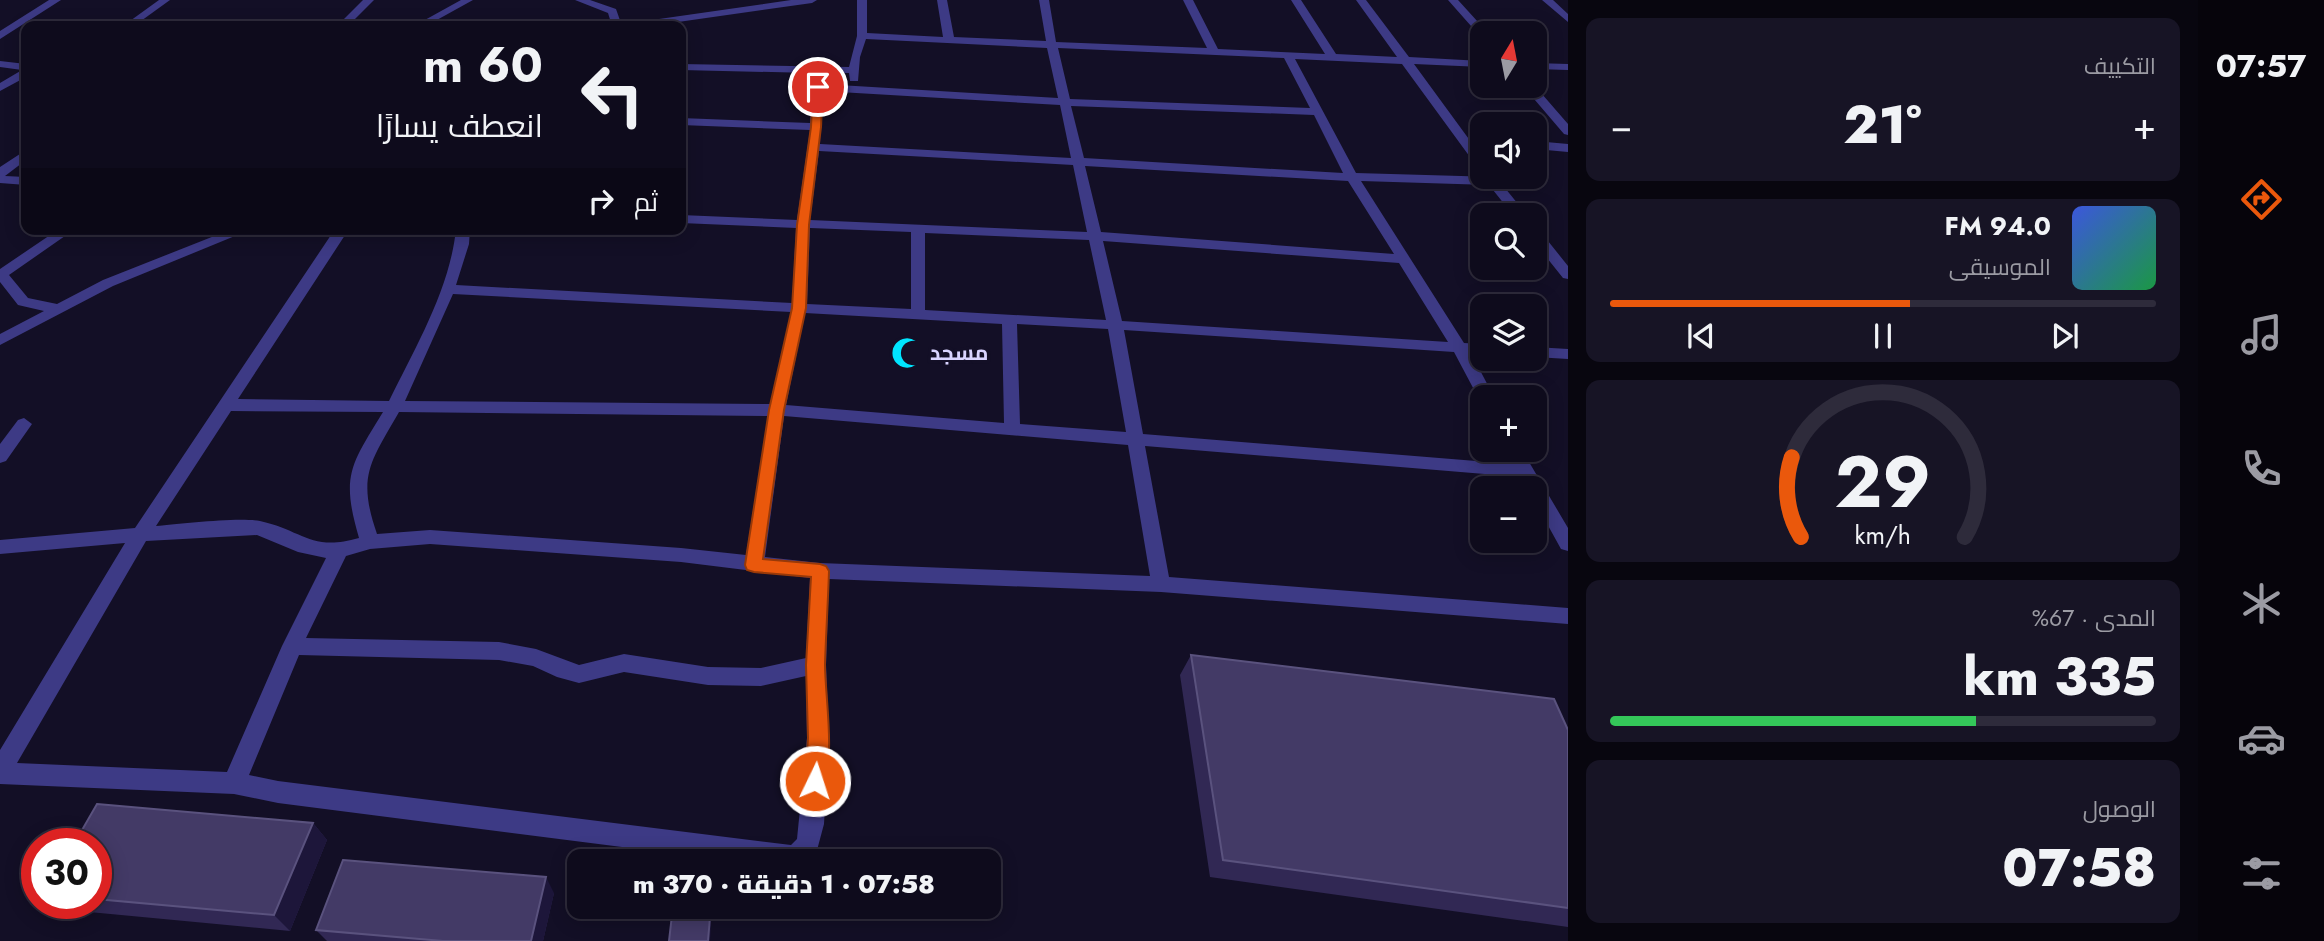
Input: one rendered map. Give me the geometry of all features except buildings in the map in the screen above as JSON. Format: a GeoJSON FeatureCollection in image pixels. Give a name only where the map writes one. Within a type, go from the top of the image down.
{"type":"FeatureCollection","features":[{"type":"Feature","properties":{"kind":"street"},"geometry":{"type":"LineString","coordinates":[[23,21],[56,0]]}},
{"type":"Feature","properties":{"kind":"street"},"geometry":{"type":"LineString","coordinates":[[135,21],[164,0]]}},
{"type":"Feature","properties":{"kind":"street"},"geometry":{"type":"LineString","coordinates":[[347,21],[369,0]]}},
{"type":"Feature","properties":{"kind":"street"},"geometry":{"type":"LineString","coordinates":[[428,21],[468,0]]}},
{"type":"Feature","properties":{"kind":"street"},"geometry":{"type":"LineString","coordinates":[[580,0],[612,11],[615,21]]}},
{"type":"Feature","properties":{"kind":"street"},"geometry":{"type":"LineString","coordinates":[[666,21],[812,0]]}},
{"type":"Feature","properties":{"kind":"street"},"geometry":{"type":"LineString","coordinates":[[856,90],[853,70],[862,36],[862,0]]}},
{"type":"Feature","properties":{"kind":"street"},"geometry":{"type":"LineString","coordinates":[[942,0],[949,40]]}},
{"type":"Feature","properties":{"kind":"street"},"geometry":{"type":"LineString","coordinates":[[1044,0],[1115,325],[1161,584]]}},
{"type":"Feature","properties":{"kind":"street"},"geometry":{"type":"LineString","coordinates":[[1188,0],[1214,52]]}},
{"type":"Feature","properties":{"kind":"street"},"geometry":{"type":"LineString","coordinates":[[1296,0],[1333,58]]}},
{"type":"Feature","properties":{"kind":"street"},"geometry":{"type":"LineString","coordinates":[[1361,0],[1470,148]]}},
{"type":"Feature","properties":{"kind":"street"},"geometry":{"type":"LineString","coordinates":[[1453,0],[1472,21]]}},
{"type":"Feature","properties":{"kind":"street"},"geometry":{"type":"LineString","coordinates":[[1547,0],[1568,19]]}},
{"type":"Feature","properties":{"kind":"street"},"geometry":{"type":"LineString","coordinates":[[0,36],[21,22]]}},
{"type":"Feature","properties":{"kind":"street"},"geometry":{"type":"LineString","coordinates":[[862,36],[1470,64]]}},
{"type":"Feature","properties":{"kind":"street"},"geometry":{"type":"LineString","coordinates":[[1288,56],[1352,177],[1460,348],[1480,385]]}},
{"type":"Feature","properties":{"kind":"street"},"geometry":{"type":"LineString","coordinates":[[0,64],[21,66]]}},
{"type":"Feature","properties":{"kind":"street"},"geometry":{"type":"LineString","coordinates":[[1547,66],[1568,67]]}},
{"type":"Feature","properties":{"kind":"street"},"geometry":{"type":"LineString","coordinates":[[686,67],[853,70]]}},
{"type":"Feature","properties":{"kind":"street"},"geometry":{"type":"LineString","coordinates":[[754,565],[777,410],[799,308],[803,225],[816,127],[817,69]]}},
{"type":"Feature","properties":{"kind":"street"},"geometry":{"type":"LineString","coordinates":[[0,88],[21,75]]}},
{"type":"Feature","properties":{"kind":"street"},"geometry":{"type":"LineString","coordinates":[[818,87],[1065,102],[1319,112]]}},
{"type":"Feature","properties":{"kind":"street"},"geometry":{"type":"LineString","coordinates":[[1539,98],[1568,131]]}},
{"type":"Feature","properties":{"kind":"street"},"geometry":{"type":"LineString","coordinates":[[686,121],[816,127]]}},
{"type":"Feature","properties":{"kind":"street"},"geometry":{"type":"LineString","coordinates":[[1463,138],[1470,138]]}},
{"type":"Feature","properties":{"kind":"street"},"geometry":{"type":"LineString","coordinates":[[812,146],[1352,177],[1470,179]]}},
{"type":"Feature","properties":{"kind":"street"},"geometry":{"type":"LineString","coordinates":[[1547,146],[1568,148]]}},
{"type":"Feature","properties":{"kind":"street"},"geometry":{"type":"LineString","coordinates":[[0,173],[21,158]]}},
{"type":"Feature","properties":{"kind":"street"},"geometry":{"type":"LineString","coordinates":[[0,179],[21,181]]}},
{"type":"Feature","properties":{"kind":"street"},"geometry":{"type":"LineString","coordinates":[[1500,189],[1511,203]]}},
{"type":"Feature","properties":{"kind":"street"},"geometry":{"type":"LineString","coordinates":[[686,219],[1097,236],[1405,259]]}},
{"type":"Feature","properties":{"kind":"street"},"geometry":{"type":"LineString","coordinates":[[918,315],[919,229]]}},
{"type":"Feature","properties":{"kind":"street"},"geometry":{"type":"LineString","coordinates":[[59,235],[1,274],[23,302],[60,309]]}},
{"type":"Feature","properties":{"kind":"street"},"geometry":{"type":"LineString","coordinates":[[0,340],[141,268],[229,235]]}},
{"type":"Feature","properties":{"kind":"street"},"geometry":{"type":"LineString","coordinates":[[338,235],[140,535],[0,772],[234,783],[278,792],[794,858],[808,846],[812,824],[818,738],[816,665],[820,571]]}},
{"type":"Feature","properties":{"kind":"street"},"geometry":{"type":"LineString","coordinates":[[370,541],[357,494],[358,480],[372,440],[395,404],[448,289],[462,235]]}},
{"type":"Feature","properties":{"kind":"street"},"geometry":{"type":"LineString","coordinates":[[1547,248],[1568,275]]}},
{"type":"Feature","properties":{"kind":"street"},"geometry":{"type":"LineString","coordinates":[[448,289],[1115,325],[1470,348]]}},
{"type":"Feature","properties":{"kind":"street"},"geometry":{"type":"LineString","coordinates":[[1009,321],[1012,427]]}},
{"type":"Feature","properties":{"kind":"street"},"geometry":{"type":"LineString","coordinates":[[1547,353],[1568,354]]}},
{"type":"Feature","properties":{"kind":"street"},"geometry":{"type":"LineString","coordinates":[[225,405],[395,404],[777,410],[1012,427],[1525,471]]}},
{"type":"Feature","properties":{"kind":"street"},"geometry":{"type":"LineString","coordinates":[[0,457],[24,424]]}},
{"type":"Feature","properties":{"kind":"street"},"geometry":{"type":"LineString","coordinates":[[1520,462],[1568,544]]}},
{"type":"Feature","properties":{"kind":"street"},"geometry":{"type":"LineString","coordinates":[[0,547],[258,528],[304,547],[339,551],[370,541],[430,537],[681,555],[820,571],[1161,584],[1568,616]]}},
{"type":"Feature","properties":{"kind":"street"},"geometry":{"type":"LineString","coordinates":[[234,783],[292,646],[339,551]]}},
{"type":"Feature","properties":{"kind":"street"},"geometry":{"type":"LineString","coordinates":[[292,646],[499,651],[536,658],[564,671],[579,674],[624,663],[645,664],[708,676],[761,677],[816,665]]}},
{"type":"Feature","properties":{"kind":"place","name":"مسجد"},"geometry":{"type":"Point","coordinates":[907,353]}},
{"type":"Feature","properties":{"kind":"route"},"geometry":{"type":"LineString","coordinates":[[815,781],[820,571],[754,565],[777,410],[799,308],[803,225],[816,127],[818,87]]}}]}
